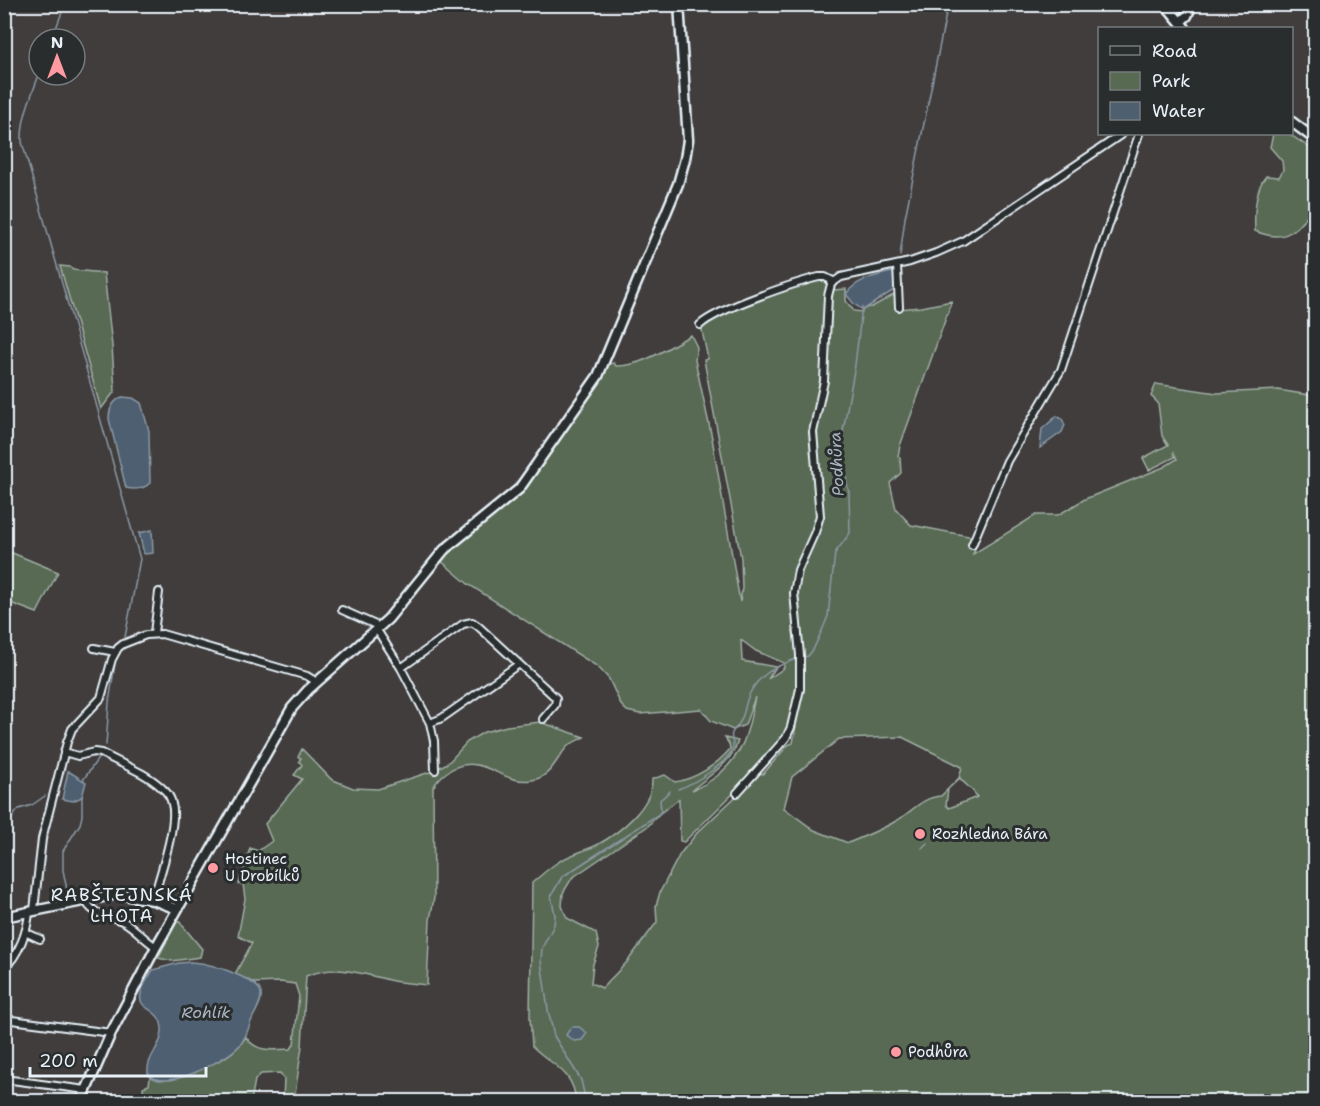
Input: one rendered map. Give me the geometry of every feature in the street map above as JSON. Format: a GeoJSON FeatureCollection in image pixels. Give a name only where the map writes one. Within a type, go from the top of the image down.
{"type":"FeatureCollection","features":[{"type":"Feature","properties":{"kind":"main road"},"geometry":{"type":"LineString","coordinates":[[81,1101],[111,1034],[156,947],[286,716],[302,696],[378,628],[444,550],[519,489],[598,376],[673,195],[685,159],[688,134],[679,4]]}},
{"type":"Feature","properties":{"kind":"main road"},"geometry":{"type":"LineString","coordinates":[[1165,4],[1177,8],[1186,4]]}},
{"type":"Feature","properties":{"kind":"main road"},"geometry":{"type":"LineString","coordinates":[[1165,4],[1182,26],[1192,4]]}},
{"type":"Feature","properties":{"kind":"main road"},"geometry":{"type":"LineString","coordinates":[[1293,123],[1316,140]]}},
{"type":"Feature","properties":{"kind":"main road"},"geometry":{"type":"LineString","coordinates":[[4,917],[118,894],[153,900],[177,909]]}},
{"type":"Feature","properties":{"kind":"street"},"geometry":{"type":"LineString","coordinates":[[737,793],[786,738],[791,727],[800,688],[800,655],[794,593],[798,570],[820,516],[813,432],[824,381],[829,287],[833,281],[841,277],[897,265],[936,253],[974,235],[1121,135]]}},
{"type":"Feature","properties":{"kind":"street"},"geometry":{"type":"LineString","coordinates":[[972,545],[1007,461],[1061,370],[1139,135]]}},
{"type":"Feature","properties":{"kind":"street"},"geometry":{"type":"LineString","coordinates":[[897,265],[899,307]]}},
{"type":"Feature","properties":{"kind":"street"},"geometry":{"type":"LineString","coordinates":[[700,325],[721,313],[777,290],[819,277],[833,281]]}},
{"type":"Feature","properties":{"kind":"street"},"geometry":{"type":"LineString","coordinates":[[154,633],[159,592]]}},
{"type":"Feature","properties":{"kind":"street"},"geometry":{"type":"LineString","coordinates":[[342,610],[378,628],[430,723],[434,741],[435,770]]}},
{"type":"Feature","properties":{"kind":"street"},"geometry":{"type":"LineString","coordinates":[[400,668],[469,622],[478,626],[556,698],[555,705],[543,719]]}},
{"type":"Feature","properties":{"kind":"street"},"geometry":{"type":"LineString","coordinates":[[4,968],[14,958],[32,910],[42,839],[64,752],[75,725],[95,706],[103,694],[115,652],[123,644],[154,633],[214,648],[307,676],[318,682]]}},
{"type":"Feature","properties":{"kind":"street"},"geometry":{"type":"LineString","coordinates":[[93,648],[115,652]]}},
{"type":"Feature","properties":{"kind":"street"},"geometry":{"type":"LineString","coordinates":[[430,723],[442,718],[519,664]]}},
{"type":"Feature","properties":{"kind":"street"},"geometry":{"type":"LineString","coordinates":[[64,752],[83,756],[94,752],[101,753],[155,782],[169,796],[173,807],[172,821],[153,900]]}},
{"type":"Feature","properties":{"kind":"street"},"geometry":{"type":"LineString","coordinates":[[86,900],[88,906],[94,911],[125,923],[156,947]]}},
{"type":"Feature","properties":{"kind":"street"},"geometry":{"type":"LineString","coordinates":[[25,932],[40,939]]}},
{"type":"Feature","properties":{"kind":"street"},"geometry":{"type":"LineString","coordinates":[[4,1019],[111,1034]]}},
{"type":"Feature","properties":{"kind":"street"},"geometry":{"type":"LineString","coordinates":[[4,1079],[86,1090]]}},
{"type":"Feature","properties":{"kind":"green space"},"geometry":{"type":"Polygon","coordinates":[[[1273,135],[1290,135],[1316,152],[1315,214],[1309,213],[1298,227],[1280,236],[1255,231],[1256,202],[1262,181],[1266,176],[1279,177],[1283,170],[1282,161],[1270,147],[1273,135]]]}},
{"type":"Feature","properties":{"kind":"green space"},"geometry":{"type":"Polygon","coordinates":[[[60,266],[70,267],[73,270],[104,273],[115,391],[101,409],[60,266]]]}},
{"type":"Feature","properties":{"kind":"green space"},"geometry":{"type":"Polygon","coordinates":[[[820,279],[835,286],[834,290],[846,289],[846,301],[854,311],[862,312],[862,308],[872,307],[895,294],[898,309],[952,301],[900,446],[898,456],[901,473],[890,483],[896,509],[911,525],[979,538],[973,554],[1036,515],[1058,515],[1085,499],[1164,467],[1177,459],[1173,452],[1175,457],[1149,470],[1143,458],[1168,445],[1162,436],[1158,403],[1151,396],[1156,384],[1217,393],[1278,390],[1315,396],[1315,1101],[576,1101],[571,1082],[566,1075],[532,1046],[530,1017],[532,883],[558,862],[597,845],[624,826],[641,809],[647,799],[652,779],[665,775],[675,782],[690,778],[712,766],[725,755],[730,749],[725,738],[738,741],[731,756],[692,790],[717,776],[734,759],[744,741],[755,697],[745,725],[733,730],[711,721],[701,709],[640,714],[627,711],[621,705],[609,679],[598,667],[468,584],[441,561],[441,556],[503,505],[603,369],[609,364],[625,365],[645,360],[691,335],[697,347],[695,360],[712,438],[740,602],[741,558],[704,360],[708,359],[701,326],[744,305],[820,279]],[[800,630],[793,631],[800,677],[787,731],[752,775],[684,842],[680,841],[679,799],[659,814],[648,826],[572,878],[563,893],[562,906],[567,918],[596,933],[599,947],[593,964],[591,983],[602,988],[627,962],[657,922],[656,906],[660,892],[680,854],[697,833],[761,773],[763,774],[788,745],[793,743],[803,684],[800,630]],[[741,640],[742,661],[776,667],[768,679],[784,668],[784,663],[756,651],[741,640]],[[902,737],[839,739],[792,777],[784,808],[814,830],[848,843],[890,824],[928,799],[941,796],[959,778],[962,767],[902,737]],[[960,778],[948,789],[946,805],[949,808],[977,797],[960,778]]]}},
{"type":"Feature","properties":{"kind":"green space"},"geometry":{"type":"Polygon","coordinates":[[[10,552],[58,572],[37,613],[5,601],[10,552]]]}},
{"type":"Feature","properties":{"kind":"green space"},"geometry":{"type":"Polygon","coordinates":[[[540,722],[584,737],[568,746],[544,775],[525,781],[469,764],[448,771],[433,787],[434,898],[430,920],[427,985],[399,982],[342,970],[319,972],[306,976],[302,1046],[294,1101],[283,1101],[284,1078],[280,1073],[261,1074],[255,1080],[251,1101],[144,1101],[143,1087],[149,1085],[150,1076],[154,1078],[180,1073],[217,1062],[228,1056],[246,1037],[255,1046],[266,1049],[291,1049],[294,1044],[299,996],[295,984],[254,983],[235,974],[252,943],[238,936],[245,899],[243,884],[239,884],[250,848],[258,851],[272,841],[265,824],[302,779],[294,775],[302,765],[299,761],[301,758],[298,757],[302,749],[331,779],[353,788],[378,789],[433,771],[449,762],[467,742],[484,732],[507,726],[540,722]]]}},
{"type":"Feature","properties":{"kind":"green space"},"geometry":{"type":"Polygon","coordinates":[[[178,920],[202,949],[200,957],[172,961],[158,958],[178,920]]]}},
{"type":"Feature","properties":{"kind":"water"},"geometry":{"type":"Polygon","coordinates":[[[892,272],[895,276],[894,290],[863,310],[846,294],[861,282],[892,272]]]}},
{"type":"Feature","properties":{"kind":"water"},"geometry":{"type":"Polygon","coordinates":[[[122,397],[133,398],[141,403],[149,431],[150,483],[145,487],[126,488],[109,419],[112,406],[122,397]]]}},
{"type":"Feature","properties":{"kind":"water"},"geometry":{"type":"Polygon","coordinates":[[[1057,416],[1065,425],[1062,432],[1040,448],[1042,429],[1057,416]]]}},
{"type":"Feature","properties":{"kind":"water"},"geometry":{"type":"Polygon","coordinates":[[[152,530],[153,553],[144,554],[139,533],[152,530]]]}},
{"type":"Feature","properties":{"kind":"water"},"geometry":{"type":"Polygon","coordinates":[[[68,771],[86,782],[82,797],[73,801],[62,799],[68,771]]]}},
{"type":"Feature","properties":{"kind":"water","name":"Rohlík"},"geometry":{"type":"Polygon","coordinates":[[[191,962],[216,966],[248,980],[259,988],[260,1002],[244,1040],[232,1052],[180,1078],[155,1079],[148,1073],[148,1067],[162,1035],[162,1029],[160,1020],[141,1002],[144,985],[153,970],[191,962]]]}},
{"type":"Feature","properties":{"kind":"water"},"geometry":{"type":"Polygon","coordinates":[[[571,1027],[579,1027],[587,1033],[582,1040],[574,1041],[566,1035],[571,1027]]]}},
{"type":"Feature","properties":{"kind":"waterway"},"geometry":{"type":"LineString","coordinates":[[56,27],[65,4]]}},
{"type":"Feature","properties":{"kind":"waterway","name":"Podhůra"},"geometry":{"type":"LineString","coordinates":[[900,256],[905,218],[948,4]]}},
{"type":"Feature","properties":{"kind":"waterway"},"geometry":{"type":"LineString","coordinates":[[35,87],[25,116],[22,142],[140,559],[125,637]]}},
{"type":"Feature","properties":{"kind":"waterway","name":"Podhůra"},"geometry":{"type":"LineString","coordinates":[[804,657],[813,650],[828,616],[835,553],[850,533],[843,431],[855,365],[862,307]]}},
{"type":"Feature","properties":{"kind":"waterway"},"geometry":{"type":"LineString","coordinates":[[106,745],[116,657]]}},
{"type":"Feature","properties":{"kind":"waterway","name":"Podhůra"},"geometry":{"type":"LineString","coordinates":[[678,789],[701,778],[724,760],[733,747],[732,733],[742,719],[748,698],[757,682],[768,672],[796,659]]}},
{"type":"Feature","properties":{"kind":"waterway"},"geometry":{"type":"LineString","coordinates":[[83,780],[99,757]]}},
{"type":"Feature","properties":{"kind":"waterway","name":"Podhůra"},"geometry":{"type":"LineString","coordinates":[[586,1102],[581,1080],[554,1036],[548,1010],[541,961],[542,948],[554,925],[555,915],[551,896],[562,877],[659,814],[660,800],[670,791]]}},
{"type":"Feature","properties":{"kind":"waterway"},"geometry":{"type":"LineString","coordinates":[[4,835],[12,817],[19,809],[32,805],[45,796]]}},
{"type":"Feature","properties":{"kind":"waterway"},"geometry":{"type":"LineString","coordinates":[[68,895],[63,870],[63,851],[80,824],[82,796]]}},
{"type":"Feature","properties":{"kind":"waterway"},"geometry":{"type":"LineString","coordinates":[[940,836],[944,834]]}},
{"type":"Feature","properties":{"kind":"waterway"},"geometry":{"type":"LineString","coordinates":[[922,848],[927,843]]}},
{"type":"Feature","properties":{"kind":"place","name":"Rozhledna Bára"},"geometry":{"type":"Point","coordinates":[920,834]}},
{"type":"Feature","properties":{"kind":"place","name":"Hostinec U Drobílků"},"geometry":{"type":"Point","coordinates":[213,868]}},
{"type":"Feature","properties":{"kind":"place","name":"Podhůra"},"geometry":{"type":"Point","coordinates":[896,1052]}},
{"type":"Feature","properties":{"kind":"district","name":"RABŠTEJNSKÁ LHOTA"},"geometry":{"type":"Point","coordinates":[122,905]}}]}
